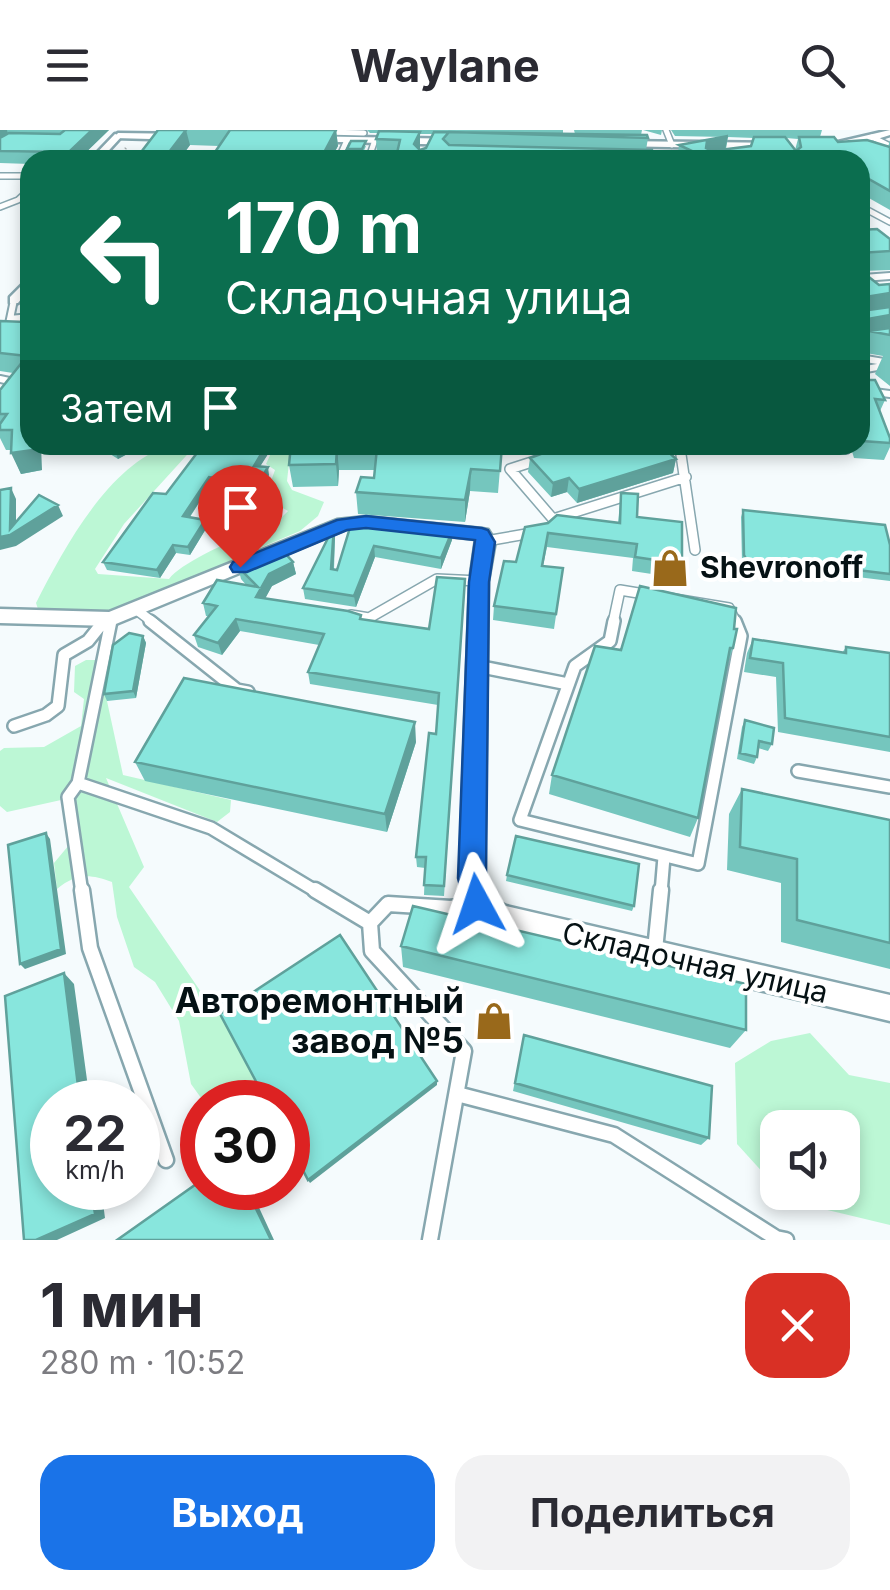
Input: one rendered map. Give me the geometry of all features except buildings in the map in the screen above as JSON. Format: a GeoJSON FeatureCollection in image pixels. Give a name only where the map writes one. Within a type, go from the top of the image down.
{"type":"FeatureCollection","features":[{"type":"Feature","properties":{"kind":"street"},"geometry":{"type":"LineString","coordinates":[[121,133],[197,138]]}},
{"type":"Feature","properties":{"kind":"street"},"geometry":{"type":"LineString","coordinates":[[283,139],[478,142]]}},
{"type":"Feature","properties":{"kind":"street"},"geometry":{"type":"LineString","coordinates":[[820,146],[881,140]]}},
{"type":"Feature","properties":{"kind":"street"},"geometry":{"type":"LineString","coordinates":[[608,144],[786,150],[802,146]]}},
{"type":"Feature","properties":{"kind":"street"},"geometry":{"type":"LineString","coordinates":[[14,300],[20,293]]}},
{"type":"Feature","properties":{"kind":"street"},"geometry":{"type":"LineString","coordinates":[[0,616],[108,619],[138,611],[344,524],[366,522],[482,534],[486,542],[479,582],[472,878],[477,904]]}},
{"type":"Feature","properties":{"kind":"street","name":"Складочная улица"},"geometry":{"type":"LineString","coordinates":[[477,904],[502,917],[890,1008]]}},
{"type":"Feature","properties":{"kind":"lane"},"geometry":{"type":"LineString","coordinates":[[666,130],[672,145]]}},
{"type":"Feature","properties":{"kind":"lane"},"geometry":{"type":"LineString","coordinates":[[318,140],[322,132],[365,142]]}},
{"type":"Feature","properties":{"kind":"lane"},"geometry":{"type":"LineString","coordinates":[[851,150],[881,140]]}},
{"type":"Feature","properties":{"kind":"lane"},"geometry":{"type":"LineString","coordinates":[[0,196],[18,200]]}},
{"type":"Feature","properties":{"kind":"lane"},"geometry":{"type":"LineString","coordinates":[[0,208],[18,200]]}},
{"type":"Feature","properties":{"kind":"lane"},"geometry":{"type":"LineString","coordinates":[[4,336],[14,300]]}},
{"type":"Feature","properties":{"kind":"lane"},"geometry":{"type":"LineString","coordinates":[[10,319],[20,318]]}},
{"type":"Feature","properties":{"kind":"lane"},"geometry":{"type":"LineString","coordinates":[[0,380],[14,382],[0,401]]}},
{"type":"Feature","properties":{"kind":"lane"},"geometry":{"type":"LineString","coordinates":[[679,455],[686,477],[695,550]]}},
{"type":"Feature","properties":{"kind":"lane"},"geometry":{"type":"LineString","coordinates":[[547,457],[510,469],[552,519]]}},
{"type":"Feature","properties":{"kind":"lane"},"geometry":{"type":"LineString","coordinates":[[486,542],[545,529],[552,519],[686,477]]}},
{"type":"Feature","properties":{"kind":"lane"},"geometry":{"type":"LineString","coordinates":[[334,612],[368,618],[436,578],[479,582]]}},
{"type":"Feature","properties":{"kind":"lane"},"geometry":{"type":"LineString","coordinates":[[620,590],[729,608],[740,636],[698,864],[520,820],[568,684],[575,666],[610,641],[620,590]]}},
{"type":"Feature","properties":{"kind":"lane"},"geometry":{"type":"LineString","coordinates":[[138,611],[238,690],[256,693]]}},
{"type":"Feature","properties":{"kind":"lane"},"geometry":{"type":"LineString","coordinates":[[14,726],[46,715],[58,706],[64,656],[88,641],[108,619]]}},
{"type":"Feature","properties":{"kind":"lane"},"geometry":{"type":"LineString","coordinates":[[108,619],[78,783],[68,797],[90,948],[166,1160]]}},
{"type":"Feature","properties":{"kind":"lane"},"geometry":{"type":"LineString","coordinates":[[477,666],[568,684]]}},
{"type":"Feature","properties":{"kind":"lane"},"geometry":{"type":"LineString","coordinates":[[798,770],[890,786]]}},
{"type":"Feature","properties":{"kind":"lane"},"geometry":{"type":"LineString","coordinates":[[78,783],[211,828],[370,922]]}},
{"type":"Feature","properties":{"kind":"lane"},"geometry":{"type":"LineString","coordinates":[[655,953],[664,857]]}},
{"type":"Feature","properties":{"kind":"lane"},"geometry":{"type":"LineString","coordinates":[[430,1240],[464,1051],[372,951],[370,922],[388,904],[451,908],[477,904]]}},
{"type":"Feature","properties":{"kind":"lane"},"geometry":{"type":"LineString","coordinates":[[457,1094],[614,1135],[776,1238],[786,1240]]}},
{"type":"Feature","properties":{"kind":"green space"},"geometry":{"type":"Polygon","coordinates":[[[148,455],[187,455],[124,524],[95,569],[98,574],[169,579],[204,555],[281,518],[288,511],[265,498],[275,470],[266,464],[270,455],[290,455],[287,481],[292,490],[324,502],[318,516],[300,531],[210,575],[117,612],[38,609],[36,603],[75,534],[127,470],[148,455]]]}},
{"type":"Feature","properties":{"kind":"green space"},"geometry":{"type":"Polygon","coordinates":[[[86,660],[98,660],[110,673],[107,701],[123,775],[231,800],[230,812],[217,822],[106,778],[144,867],[129,887],[201,992],[216,1003],[256,1080],[190,1080],[179,1021],[155,982],[134,967],[117,917],[112,882],[83,876],[57,889],[54,863],[74,839],[61,800],[7,812],[0,806],[0,751],[44,747],[81,726],[84,699],[74,692],[75,666],[86,660]]]}},
{"type":"Feature","properties":{"kind":"green space"},"geometry":{"type":"Polygon","coordinates":[[[810,1033],[849,1075],[890,1083],[890,1225],[828,1210],[860,1210],[860,1110],[760,1110],[760,1169],[737,1144],[735,1063],[771,1041],[810,1033]]]}},
{"type":"Feature","properties":{"kind":"place","name":"Shevronoff"},"geometry":{"type":"Point","coordinates":[670,568]}},
{"type":"Feature","properties":{"kind":"place","name":"Авторемонтный завод №5"},"geometry":{"type":"Point","coordinates":[494,1021]}},
{"type":"Feature","properties":{"kind":"route"},"geometry":{"type":"LineString","coordinates":[[240,567],[344,524],[366,522],[482,534],[486,542],[479,582],[472,878],[477,904]]}}]}
